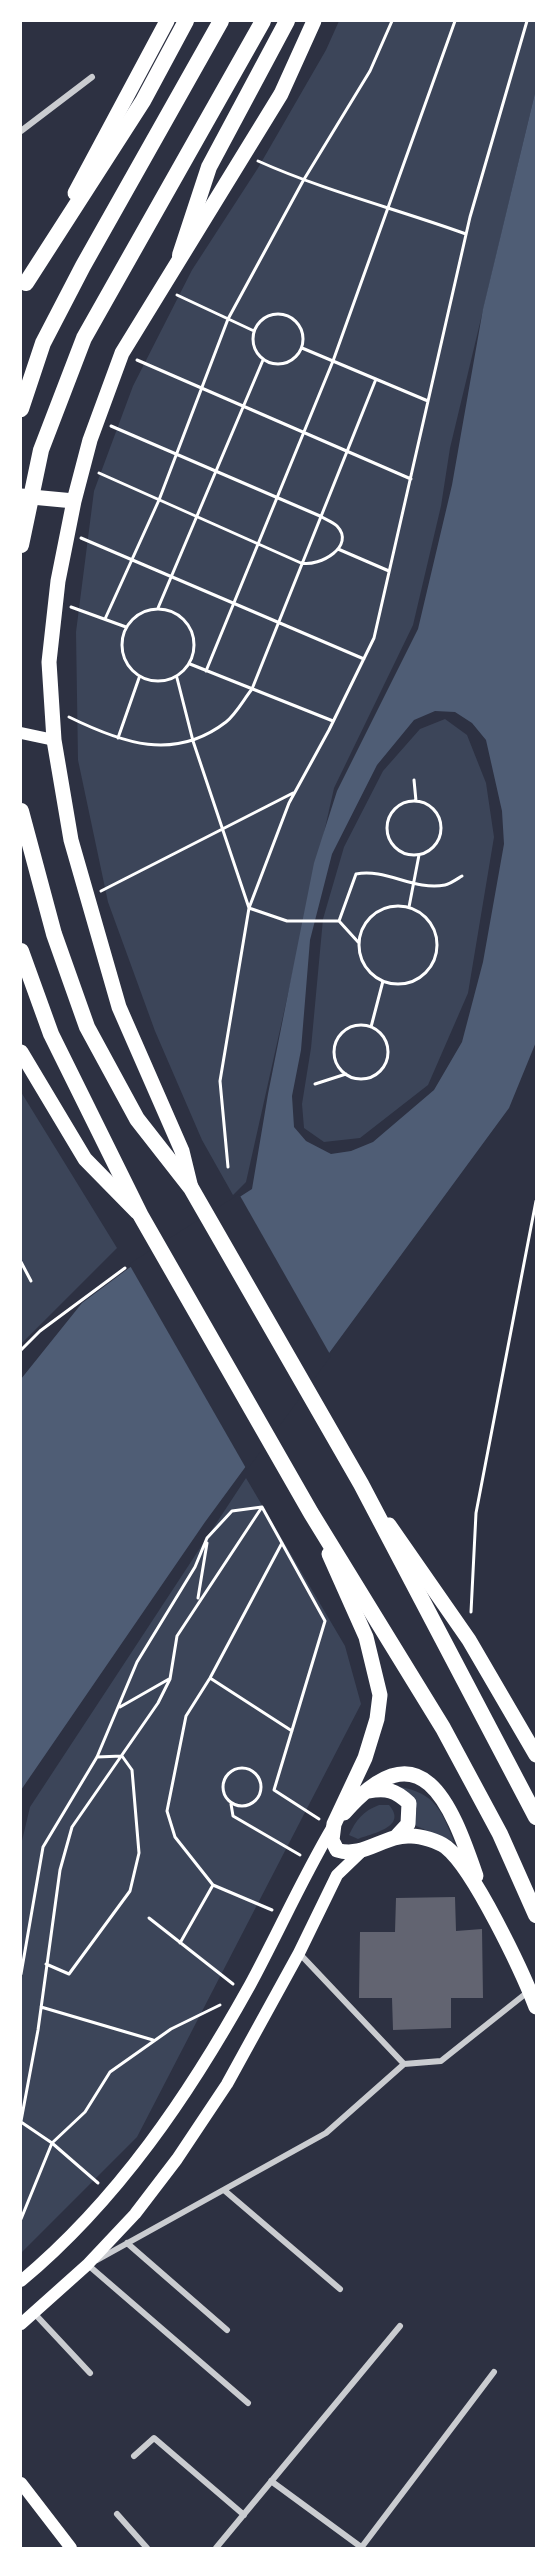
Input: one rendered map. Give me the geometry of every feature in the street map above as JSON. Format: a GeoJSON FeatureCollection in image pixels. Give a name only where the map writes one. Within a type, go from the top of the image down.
{"type":"FeatureCollection","features":[{"type":"Feature","properties":{"kind":"highway"},"geometry":{"type":"LineString","coordinates":[[23,287],[143,101],[186,21]]}},
{"type":"Feature","properties":{"kind":"highway"},"geometry":{"type":"LineString","coordinates":[[21,409],[43,343],[83,266],[221,21]]}},
{"type":"Feature","properties":{"kind":"highway"},"geometry":{"type":"LineString","coordinates":[[21,544],[41,450],[84,338],[115,280],[206,126],[263,21]]}},
{"type":"Feature","properties":{"kind":"highway"},"geometry":{"type":"LineString","coordinates":[[180,255],[209,166],[287,21]]}},
{"type":"Feature","properties":{"kind":"highway"},"geometry":{"type":"LineString","coordinates":[[21,811],[54,934],[87,1027],[137,1119],[191,1188],[361,1484],[536,1817]]}},
{"type":"Feature","properties":{"kind":"highway"},"geometry":{"type":"LineString","coordinates":[[21,951],[51,1034],[141,1216],[311,1513],[443,1728],[500,1834],[536,1915]]}},
{"type":"Feature","properties":{"kind":"main road"},"geometry":{"type":"LineString","coordinates":[[23,287],[167,21]]}},
{"type":"Feature","properties":{"kind":"main road"},"geometry":{"type":"LineString","coordinates":[[191,1188],[182,1151],[119,1007],[87,898],[69,829],[54,740],[49,662],[56,601],[74,501],[83,466],[122,353],[280,94],[314,21]]}},
{"type":"Feature","properties":{"kind":"main road"},"geometry":{"type":"LineString","coordinates":[[21,496],[74,501]]}},
{"type":"Feature","properties":{"kind":"main road"},"geometry":{"type":"LineString","coordinates":[[21,733],[54,740]]}},
{"type":"Feature","properties":{"kind":"main road"},"geometry":{"type":"LineString","coordinates":[[21,1052],[85,1159],[141,1216]]}},
{"type":"Feature","properties":{"kind":"main road"},"geometry":{"type":"LineString","coordinates":[[361,1484],[469,1640],[536,1755]]}},
{"type":"Feature","properties":{"kind":"main road"},"geometry":{"type":"LineString","coordinates":[[21,2281],[81,2226],[110,2194],[153,2140],[198,2074],[245,1993],[333,1826],[365,1758],[377,1719],[380,1695],[366,1637],[311,1513]]}},
{"type":"Feature","properties":{"kind":"main road"},"geometry":{"type":"LineString","coordinates":[[485,1905],[463,1838],[447,1805],[436,1789],[423,1778],[406,1773],[381,1779],[366,1791],[333,1826],[332,1840],[337,1850],[348,1854],[396,1837],[412,1836],[445,1846],[461,1864],[485,1905],[536,2007]]}},
{"type":"Feature","properties":{"kind":"main road"},"geometry":{"type":"LineString","coordinates":[[366,1791],[387,1788],[409,1803],[408,1824],[396,1837]]}},
{"type":"Feature","properties":{"kind":"main road"},"geometry":{"type":"LineString","coordinates":[[21,2324],[87,2265],[135,2214],[177,2159],[227,2084],[299,1953],[337,1875],[363,1850]]}},
{"type":"Feature","properties":{"kind":"main road"},"geometry":{"type":"LineString","coordinates":[[21,2483],[71,2548]]}},
{"type":"Feature","properties":{"kind":"main road"},"geometry":{"type":"LineString","coordinates":[[21,2495],[41,2508]]}},
{"type":"Feature","properties":{"kind":"street"},"geometry":{"type":"LineString","coordinates":[[21,131],[92,77]]}},
{"type":"Feature","properties":{"kind":"street"},"geometry":{"type":"LineString","coordinates":[[299,1953],[404,2064]]}},
{"type":"Feature","properties":{"kind":"street"},"geometry":{"type":"LineString","coordinates":[[248,2403],[87,2265],[326,2133],[404,2064],[441,2061],[530,1991]]}},
{"type":"Feature","properties":{"kind":"street"},"geometry":{"type":"LineString","coordinates":[[224,2190],[340,2289]]}},
{"type":"Feature","properties":{"kind":"street"},"geometry":{"type":"LineString","coordinates":[[126,2243],[227,2330]]}},
{"type":"Feature","properties":{"kind":"street"},"geometry":{"type":"LineString","coordinates":[[34,2313],[90,2373]]}},
{"type":"Feature","properties":{"kind":"street"},"geometry":{"type":"LineString","coordinates":[[216,2548],[400,2326]]}},
{"type":"Feature","properties":{"kind":"street"},"geometry":{"type":"LineString","coordinates":[[271,2481],[361,2547],[494,2372]]}},
{"type":"Feature","properties":{"kind":"street"},"geometry":{"type":"LineString","coordinates":[[134,2456],[154,2438],[244,2515]]}},
{"type":"Feature","properties":{"kind":"street"},"geometry":{"type":"LineString","coordinates":[[117,2514],[147,2548]]}},
{"type":"Feature","properties":{"kind":"path"},"geometry":{"type":"LineString","coordinates":[[105,619],[178,454],[228,319],[303,181],[370,71],[392,21]]}},
{"type":"Feature","properties":{"kind":"path"},"geometry":{"type":"LineString","coordinates":[[206,670],[333,361],[455,21]]}},
{"type":"Feature","properties":{"kind":"path"},"geometry":{"type":"LineString","coordinates":[[228,1167],[220,1081],[249,908],[294,792],[333,721],[374,638],[466,234],[527,21]]}},
{"type":"Feature","properties":{"kind":"path"},"geometry":{"type":"LineString","coordinates":[[243,154],[303,181],[388,206],[466,234]]}},
{"type":"Feature","properties":{"kind":"path"},"geometry":{"type":"LineString","coordinates":[[160,288],[254,331]]}},
{"type":"Feature","properties":{"kind":"path"},"geometry":{"type":"LineString","coordinates":[[279,314],[294,319],[303,332],[302,348],[293,360],[278,365],[263,360],[254,347],[254,331],[264,318],[279,314]]}},
{"type":"Feature","properties":{"kind":"path"},"geometry":{"type":"LineString","coordinates":[[302,348],[428,401]]}},
{"type":"Feature","properties":{"kind":"path"},"geometry":{"type":"LineString","coordinates":[[122,353],[411,479]]}},
{"type":"Feature","properties":{"kind":"path"},"geometry":{"type":"LineString","coordinates":[[158,608],[263,360]]}},
{"type":"Feature","properties":{"kind":"path"},"geometry":{"type":"LineString","coordinates":[[52,708],[117,739],[140,745],[193,741],[228,721],[252,688],[376,379]]}},
{"type":"Feature","properties":{"kind":"path"},"geometry":{"type":"LineString","coordinates":[[83,466],[301,563],[312,566],[327,560],[338,549],[342,536],[337,526],[320,516],[279,496],[98,420]]}},
{"type":"Feature","properties":{"kind":"path"},"geometry":{"type":"LineString","coordinates":[[68,532],[364,659]]}},
{"type":"Feature","properties":{"kind":"path"},"geometry":{"type":"LineString","coordinates":[[338,549],[390,571]]}},
{"type":"Feature","properties":{"kind":"path"},"geometry":{"type":"LineString","coordinates":[[56,601],[126,627]]}},
{"type":"Feature","properties":{"kind":"path"},"geometry":{"type":"LineString","coordinates":[[158,608],[177,613],[190,627],[195,645],[190,664],[177,678],[158,683],[139,678],[126,664],[121,646],[126,627],[140,613],[158,608]]}},
{"type":"Feature","properties":{"kind":"path"},"geometry":{"type":"LineString","coordinates":[[190,664],[333,721]]}},
{"type":"Feature","properties":{"kind":"path"},"geometry":{"type":"LineString","coordinates":[[117,739],[139,678]]}},
{"type":"Feature","properties":{"kind":"path"},"geometry":{"type":"LineString","coordinates":[[177,678],[193,741],[249,908]]}},
{"type":"Feature","properties":{"kind":"path"},"geometry":{"type":"LineString","coordinates":[[414,780],[416,801]]}},
{"type":"Feature","properties":{"kind":"path"},"geometry":{"type":"LineString","coordinates":[[87,898],[223,831],[294,792]]}},
{"type":"Feature","properties":{"kind":"path"},"geometry":{"type":"LineString","coordinates":[[416,801],[432,807],[441,822],[441,830],[435,846],[419,855],[410,855],[394,846],[387,829],[393,812],[399,805],[416,801]]}},
{"type":"Feature","properties":{"kind":"path"},"geometry":{"type":"LineString","coordinates":[[409,907],[419,855]]}},
{"type":"Feature","properties":{"kind":"path"},"geometry":{"type":"LineString","coordinates":[[339,921],[356,874],[371,871],[415,883],[445,885],[462,876]]}},
{"type":"Feature","properties":{"kind":"path"},"geometry":{"type":"LineString","coordinates":[[396,906],[409,907],[420,913],[435,933],[437,946],[435,959],[418,979],[405,984],[384,981],[369,972],[362,961],[359,943],[364,924],[373,915],[396,906]]}},
{"type":"Feature","properties":{"kind":"path"},"geometry":{"type":"LineString","coordinates":[[249,908],[287,921],[339,921],[359,943]]}},
{"type":"Feature","properties":{"kind":"path"},"geometry":{"type":"LineString","coordinates":[[371,1027],[384,981]]}},
{"type":"Feature","properties":{"kind":"path"},"geometry":{"type":"LineString","coordinates":[[354,1026],[371,1027],[379,1031],[387,1046],[385,1064],[372,1076],[354,1078],[339,1068],[334,1051],[340,1035],[354,1026]]}},
{"type":"Feature","properties":{"kind":"path"},"geometry":{"type":"LineString","coordinates":[[315,1084],[346,1074]]}},
{"type":"Feature","properties":{"kind":"path"},"geometry":{"type":"LineString","coordinates":[[469,1640],[476,1513],[536,1201]]}},
{"type":"Feature","properties":{"kind":"path"},"geometry":{"type":"LineString","coordinates":[[21,1262],[31,1281]]}},
{"type":"Feature","properties":{"kind":"path"},"geometry":{"type":"LineString","coordinates":[[21,1350],[40,1331],[125,1269]]}},
{"type":"Feature","properties":{"kind":"path"},"geometry":{"type":"LineString","coordinates":[[21,1974],[43,1846],[97,1757],[137,1662],[195,1567],[207,1538],[232,1510],[262,1507]]}},
{"type":"Feature","properties":{"kind":"path"},"geometry":{"type":"LineString","coordinates":[[262,1507],[325,1621],[274,1790],[333,1826]]}},
{"type":"Feature","properties":{"kind":"path"},"geometry":{"type":"LineString","coordinates":[[110,2194],[52,2144],[21,2122],[41,2007],[60,1870],[72,1827],[158,1703],[170,1679],[177,1636],[262,1507]]}},
{"type":"Feature","properties":{"kind":"path"},"geometry":{"type":"LineString","coordinates":[[198,1602],[207,1538]]}},
{"type":"Feature","properties":{"kind":"path"},"geometry":{"type":"LineString","coordinates":[[282,1543],[210,1678],[186,1716],[167,1811],[175,1837],[213,1885],[285,1915]]}},
{"type":"Feature","properties":{"kind":"path"},"geometry":{"type":"LineString","coordinates":[[210,1678],[292,1731]]}},
{"type":"Feature","properties":{"kind":"path"},"geometry":{"type":"LineString","coordinates":[[118,1707],[170,1679]]}},
{"type":"Feature","properties":{"kind":"path"},"geometry":{"type":"LineString","coordinates":[[97,1757],[122,1756]]}},
{"type":"Feature","properties":{"kind":"path"},"geometry":{"type":"LineString","coordinates":[[46,1964],[69,1974],[130,1891],[139,1853],[132,1770],[122,1756]]}},
{"type":"Feature","properties":{"kind":"path"},"geometry":{"type":"LineString","coordinates":[[231,1803],[237,1806],[251,1804],[260,1793],[260,1779],[250,1769],[236,1768],[225,1777],[223,1791],[231,1803],[234,1816],[312,1862]]}},
{"type":"Feature","properties":{"kind":"path"},"geometry":{"type":"LineString","coordinates":[[180,1942],[213,1885]]}},
{"type":"Feature","properties":{"kind":"path"},"geometry":{"type":"LineString","coordinates":[[21,2219],[52,2144],[85,2112],[110,2072],[153,2040],[245,1993],[149,1918]]}},
{"type":"Feature","properties":{"kind":"path"},"geometry":{"type":"LineString","coordinates":[[41,2007],[153,2040]]}},
{"type":"Feature","properties":{"kind":"shaded area"},"geometry":{"type":"Polygon","coordinates":[[[339,21],[536,21],[536,89],[450,448],[441,506],[413,625],[334,788],[246,1182],[233,1195],[202,1140],[155,1031],[108,902],[78,760],[76,632],[94,491],[133,386],[192,270],[258,168],[326,50],[339,21]]]}},
{"type":"Feature","properties":{"kind":"shaded area"},"geometry":{"type":"Polygon","coordinates":[[[536,89],[536,1042],[509,1108],[205,1522],[21,1790],[21,1379],[82,1303],[129,1268],[252,1189],[268,1094],[314,863],[337,791],[418,629],[452,485],[483,309],[536,89]],[[435,711],[414,720],[377,765],[332,854],[310,940],[301,1050],[292,1096],[294,1127],[306,1141],[331,1154],[351,1151],[373,1142],[434,1090],[462,1042],[483,962],[504,844],[502,811],[486,740],[472,723],[455,712],[435,711]]]}},
{"type":"Feature","properties":{"kind":"shaded area"},"geometry":{"type":"Polygon","coordinates":[[[445,719],[467,735],[486,783],[494,837],[468,993],[428,1085],[360,1138],[324,1142],[304,1128],[302,1104],[311,1048],[323,919],[344,847],[383,771],[420,729],[445,719]]]}},
{"type":"Feature","properties":{"kind":"shaded area"},"geometry":{"type":"Polygon","coordinates":[[[21,1092],[117,1248],[21,1344],[21,1092]]]}},
{"type":"Feature","properties":{"kind":"shaded area"},"geometry":{"type":"Polygon","coordinates":[[[246,1478],[345,1646],[361,1704],[137,2137],[21,2253],[21,1845],[30,1807],[246,1478]]]}},
{"type":"Feature","properties":{"kind":"shaded area"},"geometry":{"type":"Polygon","coordinates":[[[400,1787],[422,1794],[436,1805],[454,1842],[414,1825],[417,1808],[400,1787]]]}},
{"type":"Feature","properties":{"kind":"shaded area"},"geometry":{"type":"Polygon","coordinates":[[[379,1805],[389,1805],[394,1813],[391,1824],[358,1839],[349,1835],[361,1817],[379,1805]]]}},
{"type":"Feature","properties":{"kind":"pier"},"geometry":{"type":"Polygon","coordinates":[[[239,1194],[331,1356],[247,1470],[129,1264],[239,1194]]]}},
{"type":"Feature","properties":{"kind":"building"},"geometry":{"type":"Polygon","coordinates":[[[455,1897],[456,1931],[482,1929],[483,1998],[451,1998],[451,2028],[393,2030],[392,1998],[359,1998],[360,1932],[395,1932],[396,1898],[455,1897]]]}}]}
